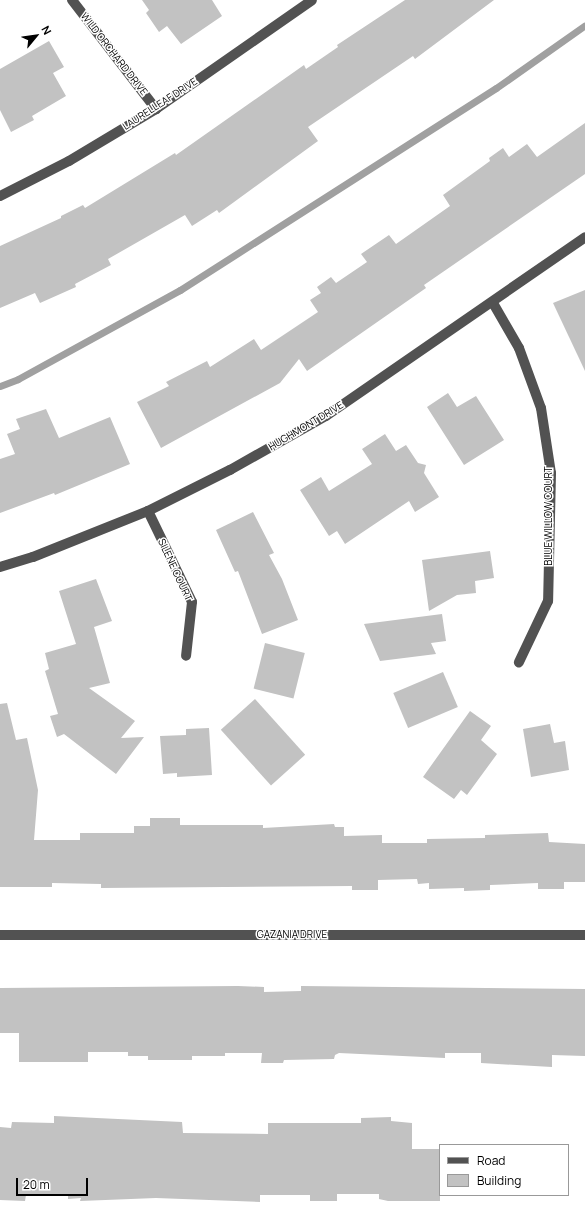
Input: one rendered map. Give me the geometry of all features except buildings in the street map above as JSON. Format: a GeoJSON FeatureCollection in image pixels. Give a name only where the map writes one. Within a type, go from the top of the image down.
{"type":"FeatureCollection","features":[{"type":"Feature","properties":{"kind":"street","name":"WILD ORCHARD DRIVE"},"geometry":{"type":"LineString","coordinates":[[72,0],[156,109]]}},
{"type":"Feature","properties":{"kind":"street","name":"LAURELLEAF DRIVE"},"geometry":{"type":"LineString","coordinates":[[0,196],[69,161],[156,109],[312,0]]}},
{"type":"Feature","properties":{"kind":"street","name":"HUGHMONT DRIVE"},"geometry":{"type":"LineString","coordinates":[[0,567],[33,557],[148,511],[230,470],[326,416],[493,303],[585,237]]}},
{"type":"Feature","properties":{"kind":"street","name":"BLUE WILLOW COURT"},"geometry":{"type":"LineString","coordinates":[[493,303],[519,348],[541,408],[551,473],[548,601],[519,662]]}},
{"type":"Feature","properties":{"kind":"street","name":"SILENE COURT"},"geometry":{"type":"LineString","coordinates":[[148,511],[192,602],[186,656]]}},
{"type":"Feature","properties":{"kind":"street","name":"GAZANIA DRIVE"},"geometry":{"type":"LineString","coordinates":[[0,935],[585,935]]}},
{"type":"Feature","properties":{"kind":"waterway"},"geometry":{"type":"LineString","coordinates":[[0,386],[18,379],[180,290],[496,88],[584,26]]}}]}
